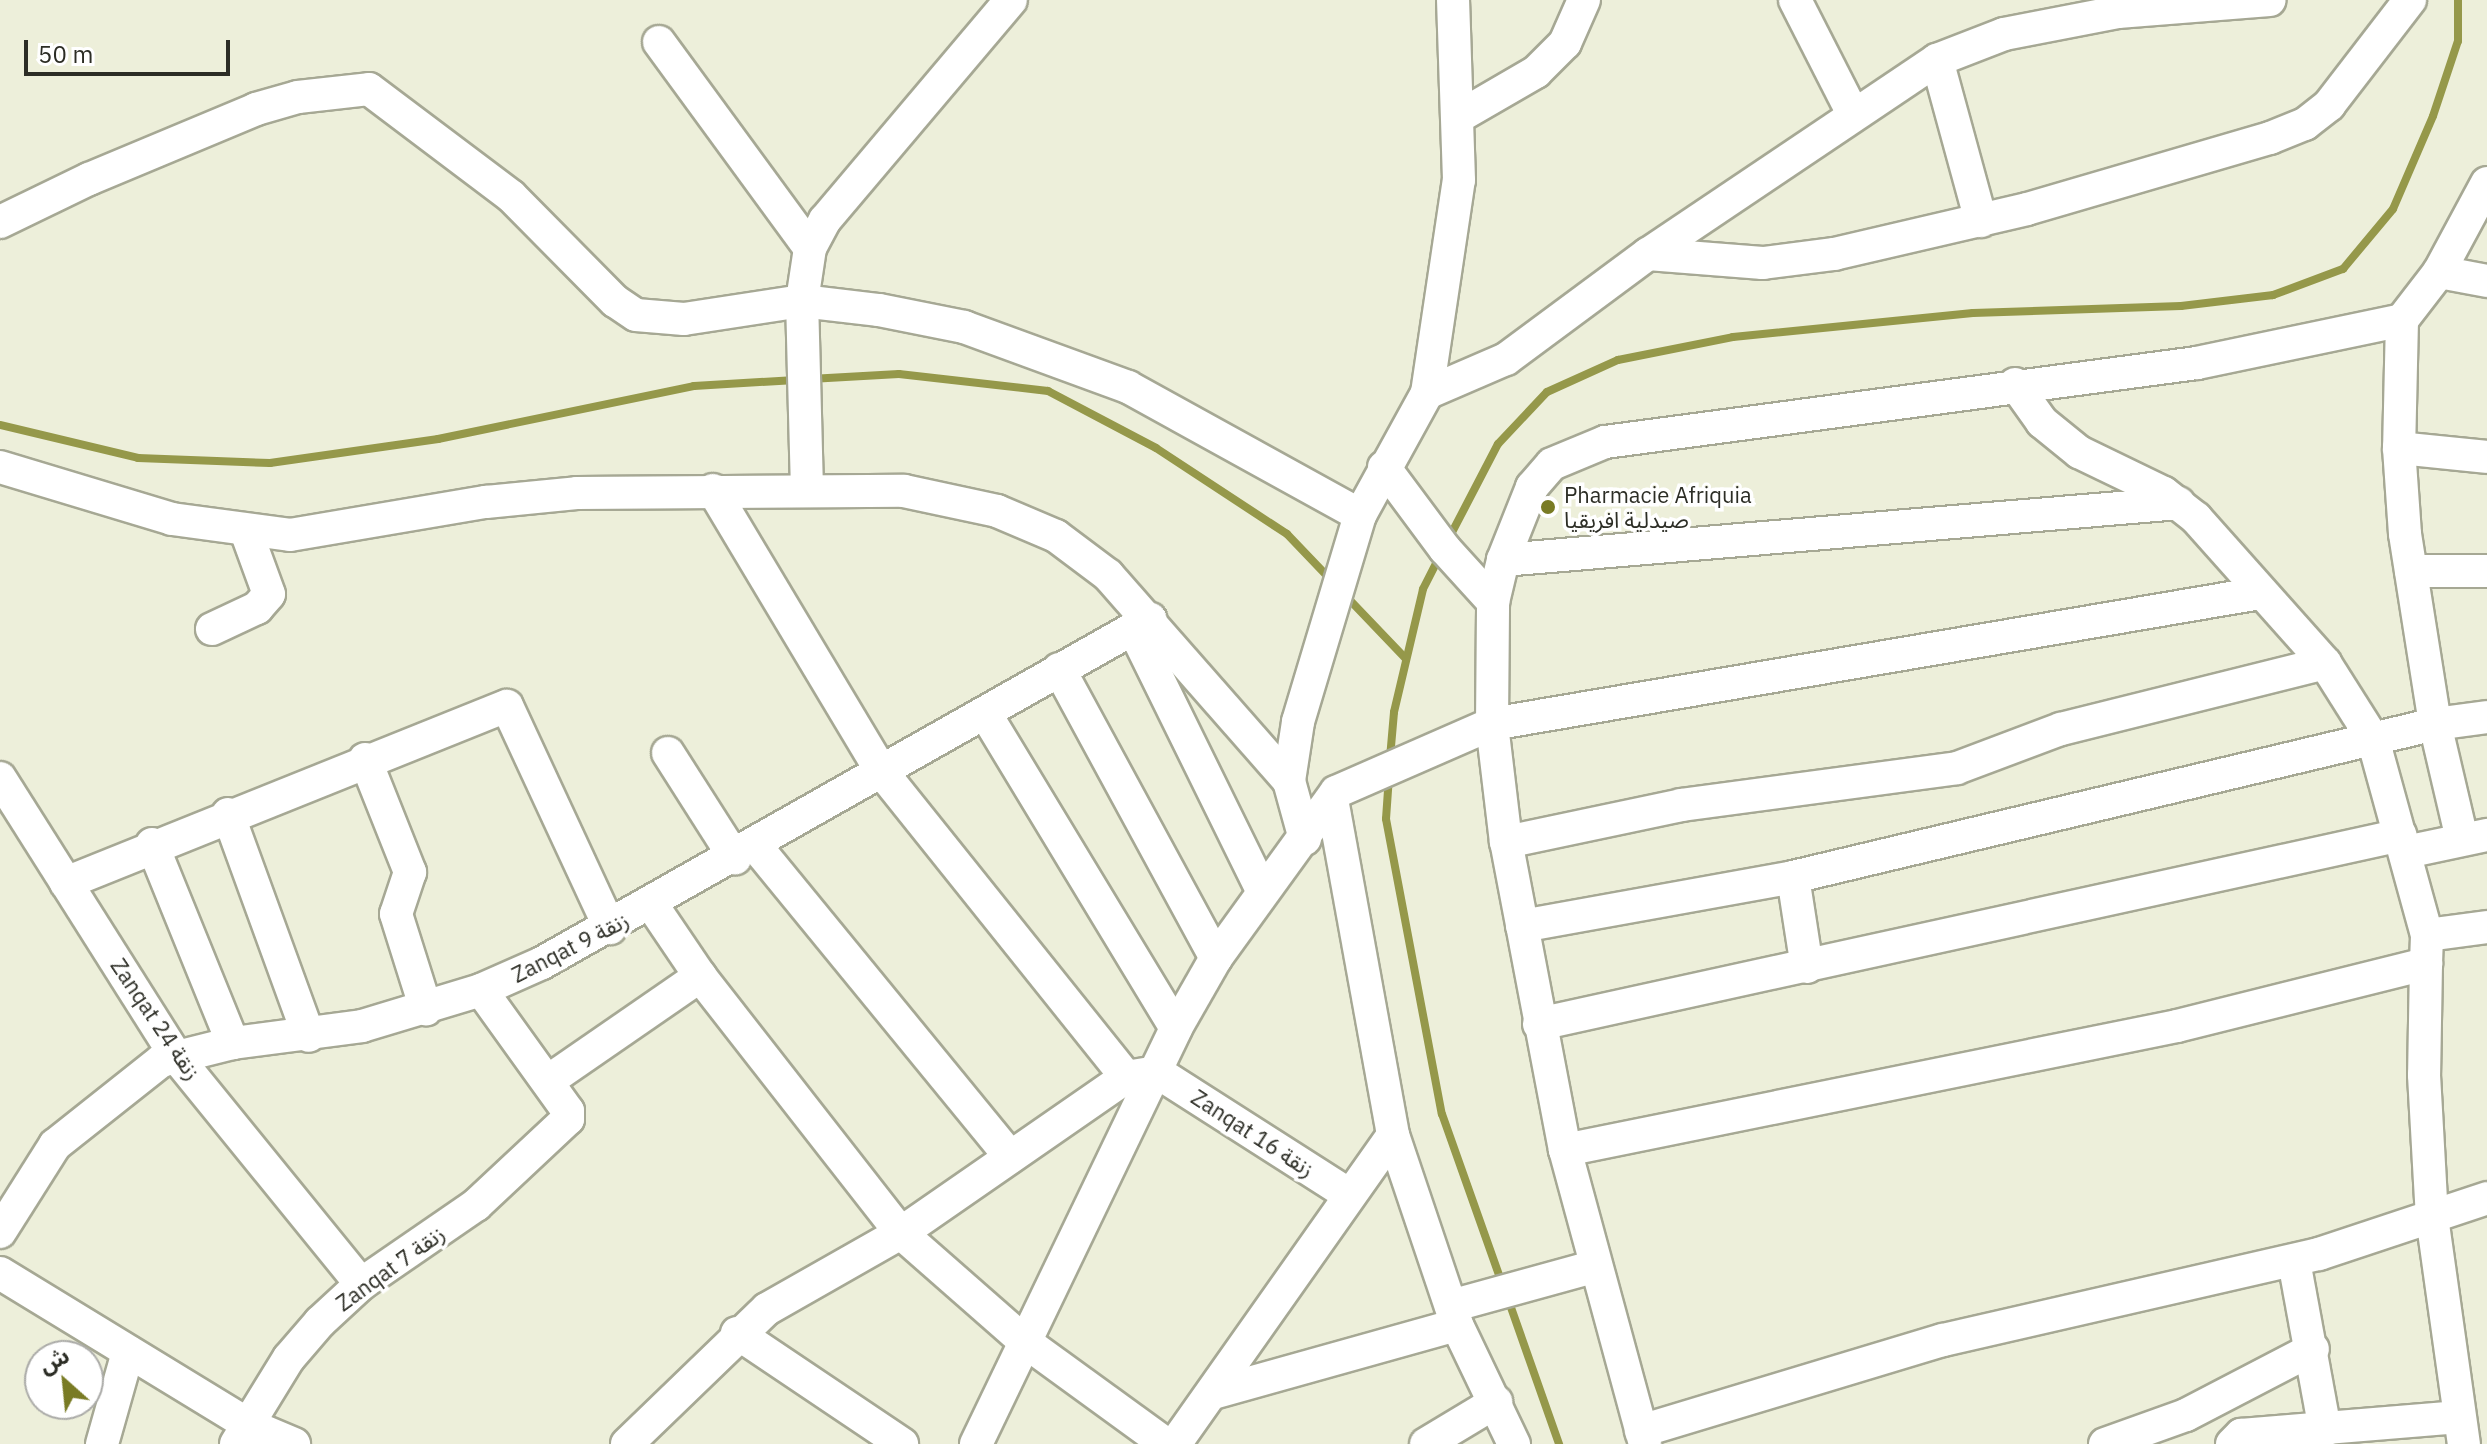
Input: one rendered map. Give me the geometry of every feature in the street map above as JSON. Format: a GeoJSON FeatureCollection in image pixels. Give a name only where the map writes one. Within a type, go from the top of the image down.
{"type":"FeatureCollection","features":[{"type":"Feature","properties":{"kind":"street"},"geometry":{"type":"LineString","coordinates":[[807,490],[802,301],[810,248],[825,220],[1011,0]]}},
{"type":"Feature","properties":{"kind":"street"},"geometry":{"type":"LineString","coordinates":[[1305,839],[1289,781],[1298,722],[1360,515],[1427,393],[1459,180],[1460,116],[1453,0]]}},
{"type":"Feature","properties":{"kind":"street"},"geometry":{"type":"LineString","coordinates":[[1460,116],[1536,72],[1565,43],[1584,0]]}},
{"type":"Feature","properties":{"kind":"street"},"geometry":{"type":"LineString","coordinates":[[1795,0],[1853,114]]}},
{"type":"Feature","properties":{"kind":"street"},"geometry":{"type":"LineString","coordinates":[[1427,393],[1506,359],[1648,254],[1937,60],[2004,34],[2043,13],[2118,12],[2270,0]]}},
{"type":"Feature","properties":{"kind":"street"},"geometry":{"type":"LineString","coordinates":[[1648,254],[1723,262],[1796,260],[1981,221],[2305,124],[2329,105],[2410,0]]}},
{"type":"Feature","properties":{"kind":"street"},"geometry":{"type":"LineString","coordinates":[[659,42],[810,248]]}},
{"type":"Feature","properties":{"kind":"street"},"geometry":{"type":"LineString","coordinates":[[1937,60],[1981,221]]}},
{"type":"Feature","properties":{"kind":"street"},"geometry":{"type":"LineString","coordinates":[[0,222],[89,179],[256,109],[298,97],[369,89],[511,196],[615,301],[636,315],[684,319],[802,301],[964,327],[1038,351],[1128,387],[1360,515]]}},
{"type":"Feature","properties":{"kind":"street"},"geometry":{"type":"LineString","coordinates":[[1539,1024],[2404,844],[2475,837],[2435,724],[2411,571],[2399,448],[2402,320],[2439,272],[2487,183]]}},
{"type":"Feature","properties":{"kind":"street"},"geometry":{"type":"LineString","coordinates":[[2439,272],[2487,281]]}},
{"type":"Feature","properties":{"kind":"street"},"geometry":{"type":"LineString","coordinates":[[2402,320],[2197,363],[2015,384],[1575,450],[1552,464],[1532,487],[1503,560],[1493,602],[1492,724],[1506,842],[1565,1150],[1593,1267],[1643,1438],[1943,1340],[2294,1261],[2487,1198]]}},
{"type":"Feature","properties":{"kind":"street"},"geometry":{"type":"LineString","coordinates":[[2015,384],[2042,422],[2079,452],[2179,503],[2325,663],[2373,739],[2404,844],[2426,949],[2424,1075],[2432,1217],[2461,1430],[2325,1430],[2241,1435],[2232,1444]]}},
{"type":"Feature","properties":{"kind":"street"},"geometry":{"type":"LineString","coordinates":[[2399,448],[2487,457]]}},
{"type":"Feature","properties":{"kind":"street"},"geometry":{"type":"LineString","coordinates":[[0,467],[112,504],[246,531],[290,535],[343,530],[486,502],[577,493],[904,491],[997,511],[1056,536],[1108,575],[1142,624],[1289,781]]}},
{"type":"Feature","properties":{"kind":"street"},"geometry":{"type":"LineString","coordinates":[[1384,467],[1445,549],[1493,602]]}},
{"type":"Feature","properties":{"kind":"street","name":"Zanqat 16 زنقة"},"geometry":{"type":"LineString","coordinates":[[713,490],[882,772],[1142,1074],[1349,1195]]}},
{"type":"Feature","properties":{"kind":"street"},"geometry":{"type":"LineString","coordinates":[[1503,560],[2179,503]]}},
{"type":"Feature","properties":{"kind":"street"},"geometry":{"type":"LineString","coordinates":[[212,629],[257,608],[269,594],[246,531]]}},
{"type":"Feature","properties":{"kind":"street"},"geometry":{"type":"LineString","coordinates":[[2411,571],[2487,571]]}},
{"type":"Feature","properties":{"kind":"street"},"geometry":{"type":"LineString","coordinates":[[976,1444],[1142,1074],[1176,1028],[1216,958],[1334,795],[1492,724],[2260,593]]}},
{"type":"Feature","properties":{"kind":"street"},"geometry":{"type":"LineString","coordinates":[[1142,624],[1263,892]]}},
{"type":"Feature","properties":{"kind":"street","name":"Zanqat 9 زنقة"},"geometry":{"type":"LineString","coordinates":[[0,1232],[55,1145],[145,1072],[175,1055],[233,1043],[309,1036],[426,1009],[481,990],[652,905],[1142,624]]}},
{"type":"Feature","properties":{"kind":"street"},"geometry":{"type":"LineString","coordinates":[[1506,842],[1681,805],[1957,768],[2061,729],[2325,663]]}},
{"type":"Feature","properties":{"kind":"street"},"geometry":{"type":"LineString","coordinates":[[1059,669],[1216,958]]}},
{"type":"Feature","properties":{"kind":"street"},"geometry":{"type":"LineString","coordinates":[[66,883],[152,844],[507,706],[610,928]]}},
{"type":"Feature","properties":{"kind":"street"},"geometry":{"type":"LineString","coordinates":[[985,713],[1176,1028]]}},
{"type":"Feature","properties":{"kind":"street"},"geometry":{"type":"LineString","coordinates":[[1522,926],[1793,877],[2435,724],[2487,717]]}},
{"type":"Feature","properties":{"kind":"street"},"geometry":{"type":"LineString","coordinates":[[668,753],[745,851],[1010,1157]]}},
{"type":"Feature","properties":{"kind":"street"},"geometry":{"type":"LineString","coordinates":[[365,759],[410,872],[396,914],[426,1009]]}},
{"type":"Feature","properties":{"kind":"street"},"geometry":{"type":"LineString","coordinates":[[1334,795],[1393,1135],[1454,1316],[1514,1444]]}},
{"type":"Feature","properties":{"kind":"street","name":"Zanqat 24 زنقة"},"geometry":{"type":"LineString","coordinates":[[5,797],[66,883],[175,1055],[361,1284]]}},
{"type":"Feature","properties":{"kind":"street"},"geometry":{"type":"LineString","coordinates":[[228,814],[309,1036]]}},
{"type":"Feature","properties":{"kind":"street"},"geometry":{"type":"LineString","coordinates":[[152,844],[233,1043]]}},
{"type":"Feature","properties":{"kind":"street"},"geometry":{"type":"LineString","coordinates":[[1793,877],[1807,967]]}},
{"type":"Feature","properties":{"kind":"street"},"geometry":{"type":"LineString","coordinates":[[652,905],[700,976],[901,1233],[1024,1341],[1166,1444]]}},
{"type":"Feature","properties":{"kind":"street"},"geometry":{"type":"LineString","coordinates":[[1565,1150],[2100,1044],[2426,949],[2487,927]]}},
{"type":"Feature","properties":{"kind":"street"},"geometry":{"type":"LineString","coordinates":[[481,990],[548,1081],[700,976]]}},
{"type":"Feature","properties":{"kind":"street"},"geometry":{"type":"LineString","coordinates":[[627,1444],[737,1333],[767,1309],[901,1233],[1010,1157],[1142,1074]]}},
{"type":"Feature","properties":{"kind":"street","name":"Zanqat 7 زنقة"},"geometry":{"type":"LineString","coordinates":[[242,1434],[289,1358],[361,1284],[476,1205],[569,1115],[548,1081]]}},
{"type":"Feature","properties":{"kind":"street"},"geometry":{"type":"LineString","coordinates":[[1175,1444],[1393,1135]]}},
{"type":"Feature","properties":{"kind":"street"},"geometry":{"type":"LineString","coordinates":[[2294,1261],[2313,1349],[2325,1430]]}},
{"type":"Feature","properties":{"kind":"street"},"geometry":{"type":"LineString","coordinates":[[1213,1393],[1454,1316],[1490,1295],[1593,1267]]}},
{"type":"Feature","properties":{"kind":"street"},"geometry":{"type":"LineString","coordinates":[[0,1273],[128,1352],[242,1434],[294,1444]]}},
{"type":"Feature","properties":{"kind":"street"},"geometry":{"type":"LineString","coordinates":[[737,1333],[902,1444]]}},
{"type":"Feature","properties":{"kind":"street"},"geometry":{"type":"LineString","coordinates":[[2105,1444],[2186,1415],[2313,1349]]}},
{"type":"Feature","properties":{"kind":"street"},"geometry":{"type":"LineString","coordinates":[[102,1444],[128,1352]]}},
{"type":"Feature","properties":{"kind":"street"},"geometry":{"type":"LineString","coordinates":[[1426,1444],[1496,1402]]}},
{"type":"Feature","properties":{"kind":"waterway"},"geometry":{"type":"LineString","coordinates":[[1448,540],[1498,444],[1547,392],[1618,360],[1733,337],[1973,313],[2181,306],[2273,295],[2343,269],[2393,209],[2433,116],[2458,41],[2458,0]]}},
{"type":"Feature","properties":{"kind":"waterway"},"geometry":{"type":"LineString","coordinates":[[810,379],[899,374],[1048,391],[1156,448],[1287,534],[1331,580]]}},
{"type":"Feature","properties":{"kind":"waterway"},"geometry":{"type":"LineString","coordinates":[[0,425],[138,458],[270,463],[438,439],[694,386],[796,380]]}},
{"type":"Feature","properties":{"kind":"waterway"},"geometry":{"type":"LineString","coordinates":[[1390,758],[1394,712],[1423,589],[1440,555]]}},
{"type":"Feature","properties":{"kind":"waterway"},"geometry":{"type":"LineString","coordinates":[[1343,593],[1406,659]]}},
{"type":"Feature","properties":{"kind":"waterway"},"geometry":{"type":"LineString","coordinates":[[1389,776],[1386,819],[1442,1114],[1503,1286]]}},
{"type":"Feature","properties":{"kind":"waterway"},"geometry":{"type":"LineString","coordinates":[[1508,1299],[1559,1444]]}},
{"type":"Feature","properties":{"kind":"place","name":"Pharmacie Afriquia صيدلية افريقيا"},"geometry":{"type":"Point","coordinates":[1548,507]}}]}
